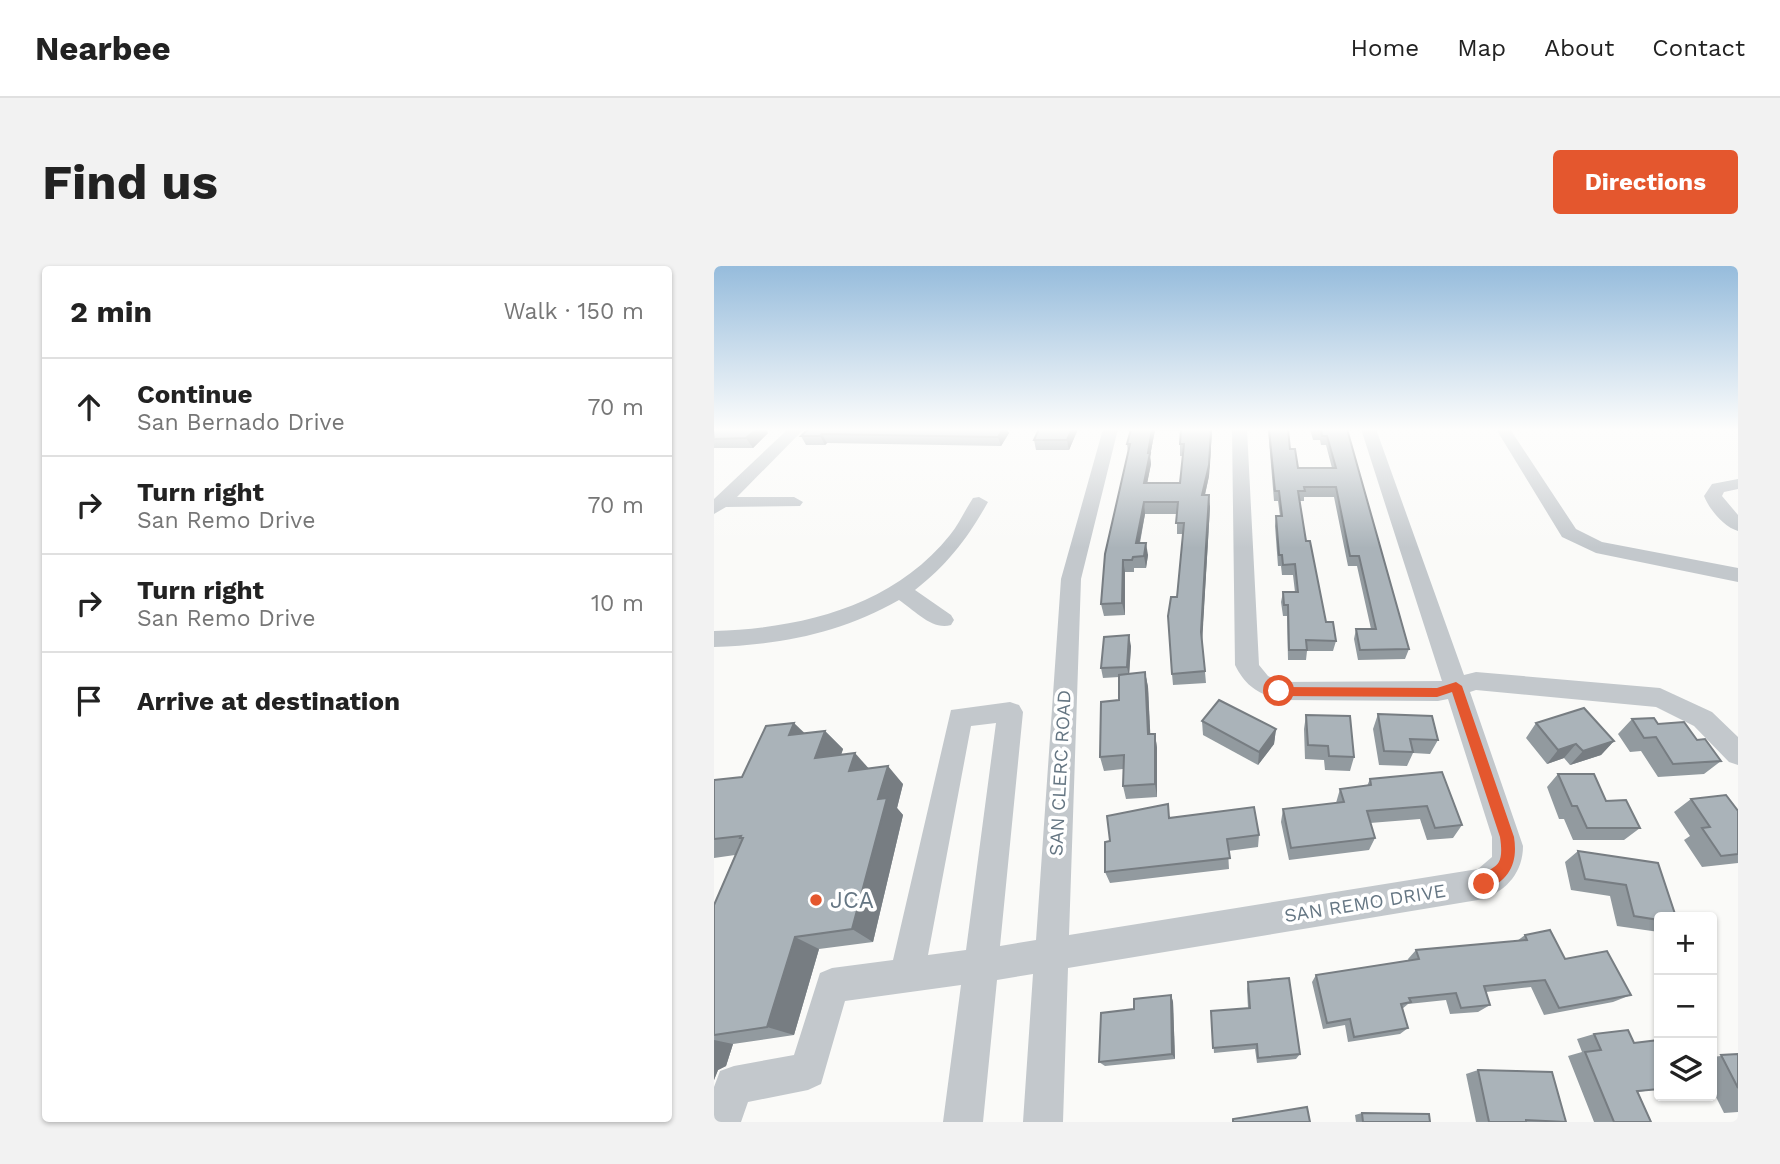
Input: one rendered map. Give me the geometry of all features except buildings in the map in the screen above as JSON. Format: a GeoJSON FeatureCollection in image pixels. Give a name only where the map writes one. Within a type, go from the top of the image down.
{"type":"FeatureCollection","features":[{"type":"Feature","properties":{"kind":"street"},"geometry":{"type":"LineString","coordinates":[[718,506],[756,469]]}},
{"type":"Feature","properties":{"kind":"street","name":"SAN CLERC ROAD"},"geometry":{"type":"LineString","coordinates":[[1043,1122],[1071,579],[1100,469]]}},
{"type":"Feature","properties":{"kind":"street"},"geometry":{"type":"LineString","coordinates":[[1240,469],[1247,665],[1252,677],[1264,687],[1279,691],[1437,692],[1476,681],[1660,698],[1703,719],[1738,754]]}},
{"type":"Feature","properties":{"kind":"street","name":"SAN REMO DRIVE"},"geometry":{"type":"LineString","coordinates":[[721,1122],[734,1084],[808,1071],[832,985],[979,965],[1484,884],[1501,873],[1510,855],[1507,837],[1383,469]]}},
{"type":"Feature","properties":{"kind":"street"},"geometry":{"type":"LineString","coordinates":[[1528,469],[1569,533],[1578,540],[1596,547],[1738,575]]}},
{"type":"Feature","properties":{"kind":"street"},"geometry":{"type":"LineString","coordinates":[[1738,484],[1718,488],[1713,496],[1716,503],[1738,525]]}},
{"type":"Feature","properties":{"kind":"street"},"geometry":{"type":"LineString","coordinates":[[718,506],[794,502]]}},
{"type":"Feature","properties":{"kind":"street"},"geometry":{"type":"LineString","coordinates":[[714,639],[768,636],[815,626],[873,605],[901,591],[931,569],[957,542],[979,502]]}},
{"type":"Feature","properties":{"kind":"street"},"geometry":{"type":"LineString","coordinates":[[901,591],[943,620]]}},
{"type":"Feature","properties":{"kind":"street"},"geometry":{"type":"LineString","coordinates":[[907,975],[960,717],[1010,712],[963,1122]]}},
{"type":"Feature","properties":{"kind":"place","name":"JCA"},"geometry":{"type":"Point","coordinates":[816,900]}},
{"type":"Feature","properties":{"kind":"route"},"geometry":{"type":"LineString","coordinates":[[1279,691],[1437,692],[1456,686],[1507,837],[1510,855],[1501,873],[1484,884]]}}]}
